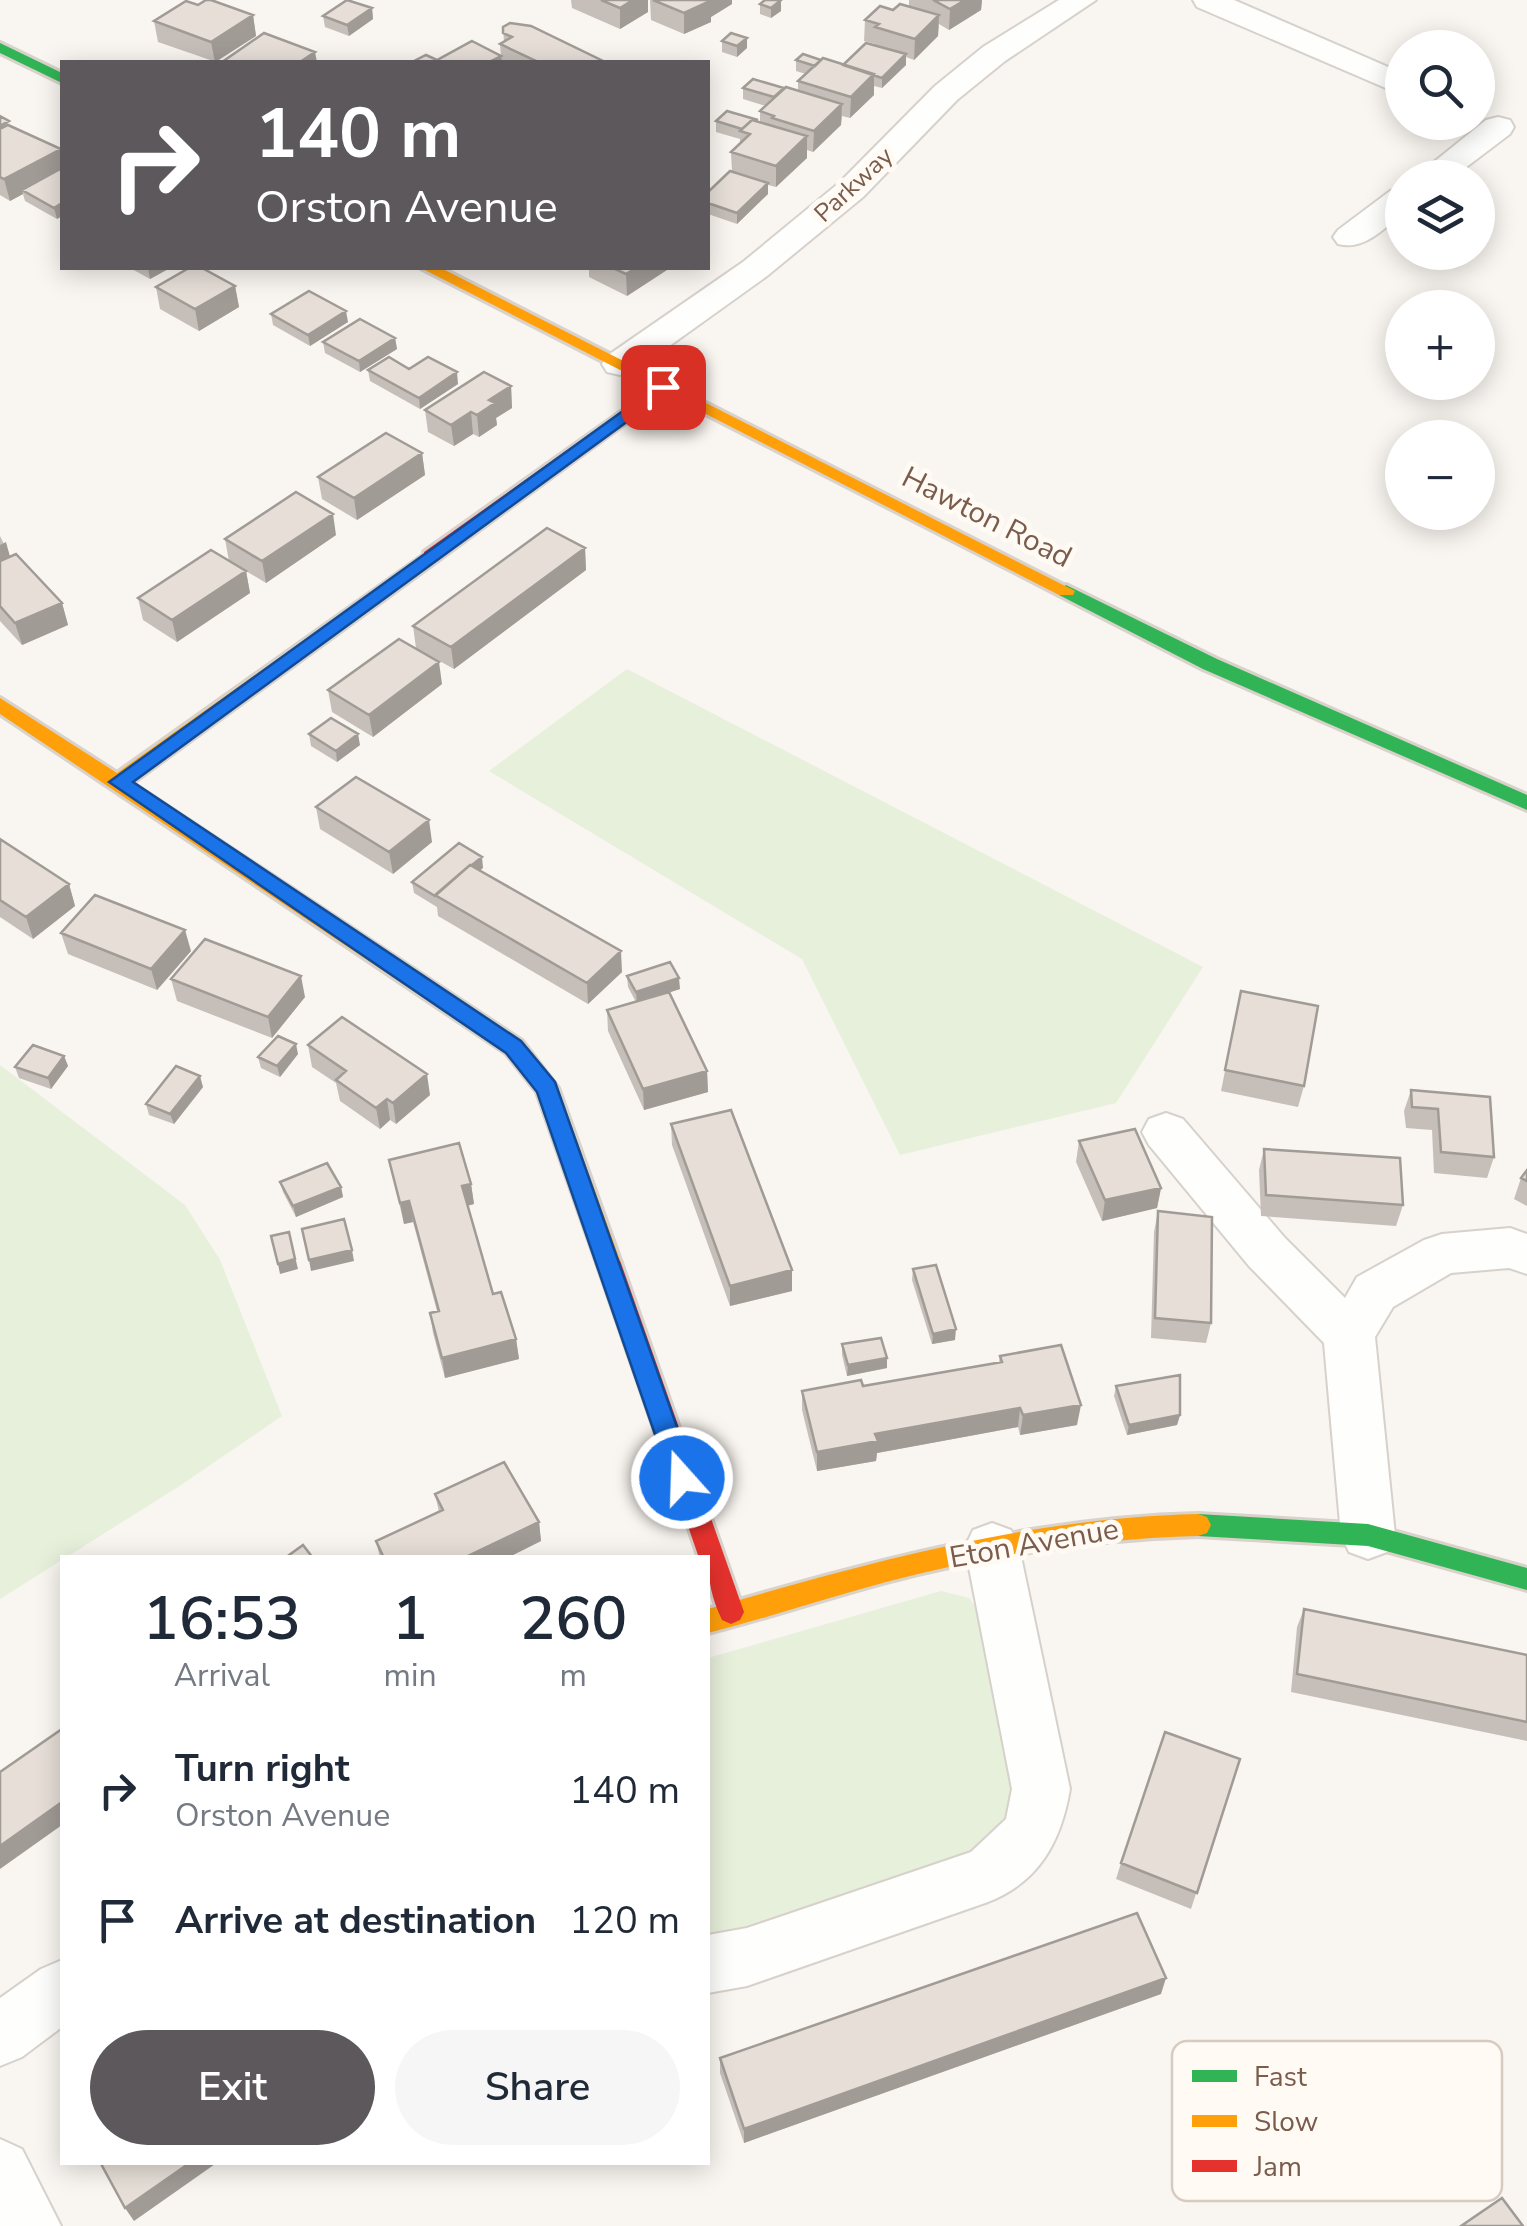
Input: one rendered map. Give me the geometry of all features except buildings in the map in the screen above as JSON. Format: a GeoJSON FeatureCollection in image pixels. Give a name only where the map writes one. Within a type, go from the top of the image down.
{"type":"FeatureCollection","features":[{"type":"Feature","properties":{"kind":"street","name":"Parkway"},"geometry":{"type":"LineString","coordinates":[[620,364],[755,268],[851,190],[946,92],[994,54],[1081,0]]}},
{"type":"Feature","properties":{"kind":"street"},"geometry":{"type":"LineString","coordinates":[[1208,0],[1385,78]]}},
{"type":"Feature","properties":{"kind":"street"},"geometry":{"type":"LineString","coordinates":[[0,47],[60,78]]}},
{"type":"Feature","properties":{"kind":"street"},"geometry":{"type":"LineString","coordinates":[[1456,160],[1501,128]]}},
{"type":"Feature","properties":{"kind":"street"},"geometry":{"type":"LineString","coordinates":[[1350,237],[1385,211]]}},
{"type":"Feature","properties":{"kind":"street","name":"Hawton Road"},"geometry":{"type":"LineString","coordinates":[[433,270],[1210,664],[1527,804]]}},
{"type":"Feature","properties":{"kind":"street"},"geometry":{"type":"LineString","coordinates":[[119,782],[663,387]]}},
{"type":"Feature","properties":{"kind":"street"},"geometry":{"type":"LineString","coordinates":[[0,705],[514,1047],[547,1088],[731,1612]]}},
{"type":"Feature","properties":{"kind":"street"},"geometry":{"type":"LineString","coordinates":[[1166,1132],[1268,1252],[1350,1335]]}},
{"type":"Feature","properties":{"kind":"street"},"geometry":{"type":"LineString","coordinates":[[1368,1536],[1350,1335],[1375,1292],[1442,1254],[1510,1248],[1527,1254]]}},
{"type":"Feature","properties":{"kind":"street","name":"Eton Avenue"},"geometry":{"type":"LineString","coordinates":[[710,1620],[848,1580],[992,1547],[1138,1524],[1253,1526],[1368,1536],[1527,1579]]}},
{"type":"Feature","properties":{"kind":"street"},"geometry":{"type":"LineString","coordinates":[[710,1964],[747,1957],[988,1874],[1019,1853],[1036,1826],[1041,1789],[992,1547]]}},
{"type":"Feature","properties":{"kind":"street"},"geometry":{"type":"LineString","coordinates":[[0,2034],[60,1991]]}},
{"type":"Feature","properties":{"kind":"street"},"geometry":{"type":"LineString","coordinates":[[0,2172],[29,2226]]}},
{"type":"Feature","properties":{"kind":"green space"},"geometry":{"type":"Polygon","coordinates":[[[627,669],[1203,967],[1116,1103],[900,1155],[802,959],[489,771],[627,669]]]}},
{"type":"Feature","properties":{"kind":"green space"},"geometry":{"type":"Polygon","coordinates":[[[0,1065],[185,1205],[220,1260],[282,1416],[70,1555],[60,1555],[60,1561],[0,1599],[0,1065]]]}},
{"type":"Feature","properties":{"kind":"green space"},"geometry":{"type":"Polygon","coordinates":[[[941,1591],[969,1598],[978,1610],[1019,1807],[994,1838],[971,1850],[744,1935],[710,1939],[710,1657],[941,1591]]]}},
{"type":"Feature","properties":{"kind":"traffic: fast"},"geometry":{"type":"LineString","coordinates":[[0,47],[60,78]]}},
{"type":"Feature","properties":{"kind":"traffic: fast"},"geometry":{"type":"LineString","coordinates":[[1066,591],[1210,664],[1527,803]]}},
{"type":"Feature","properties":{"kind":"traffic: fast"},"geometry":{"type":"LineString","coordinates":[[1198,1525],[1368,1535],[1527,1579]]}},
{"type":"Feature","properties":{"kind":"traffic: slow"},"geometry":{"type":"LineString","coordinates":[[433,270],[1066,591]]}},
{"type":"Feature","properties":{"kind":"traffic: slow"},"geometry":{"type":"LineString","coordinates":[[119,782],[431,556]]}},
{"type":"Feature","properties":{"kind":"traffic: slow"},"geometry":{"type":"LineString","coordinates":[[0,705],[514,1047],[547,1088],[609,1263]]}},
{"type":"Feature","properties":{"kind":"traffic: slow"},"geometry":{"type":"LineString","coordinates":[[710,1620],[889,1570],[1012,1542],[1136,1526],[1198,1525]]}},
{"type":"Feature","properties":{"kind":"traffic: jam"},"geometry":{"type":"LineString","coordinates":[[431,556],[663,387]]}},
{"type":"Feature","properties":{"kind":"traffic: jam"},"geometry":{"type":"LineString","coordinates":[[609,1263],[731,1612]]}},
{"type":"Feature","properties":{"kind":"route"},"geometry":{"type":"LineString","coordinates":[[663,387],[119,782],[514,1047],[547,1088],[682,1478]]}}]}
